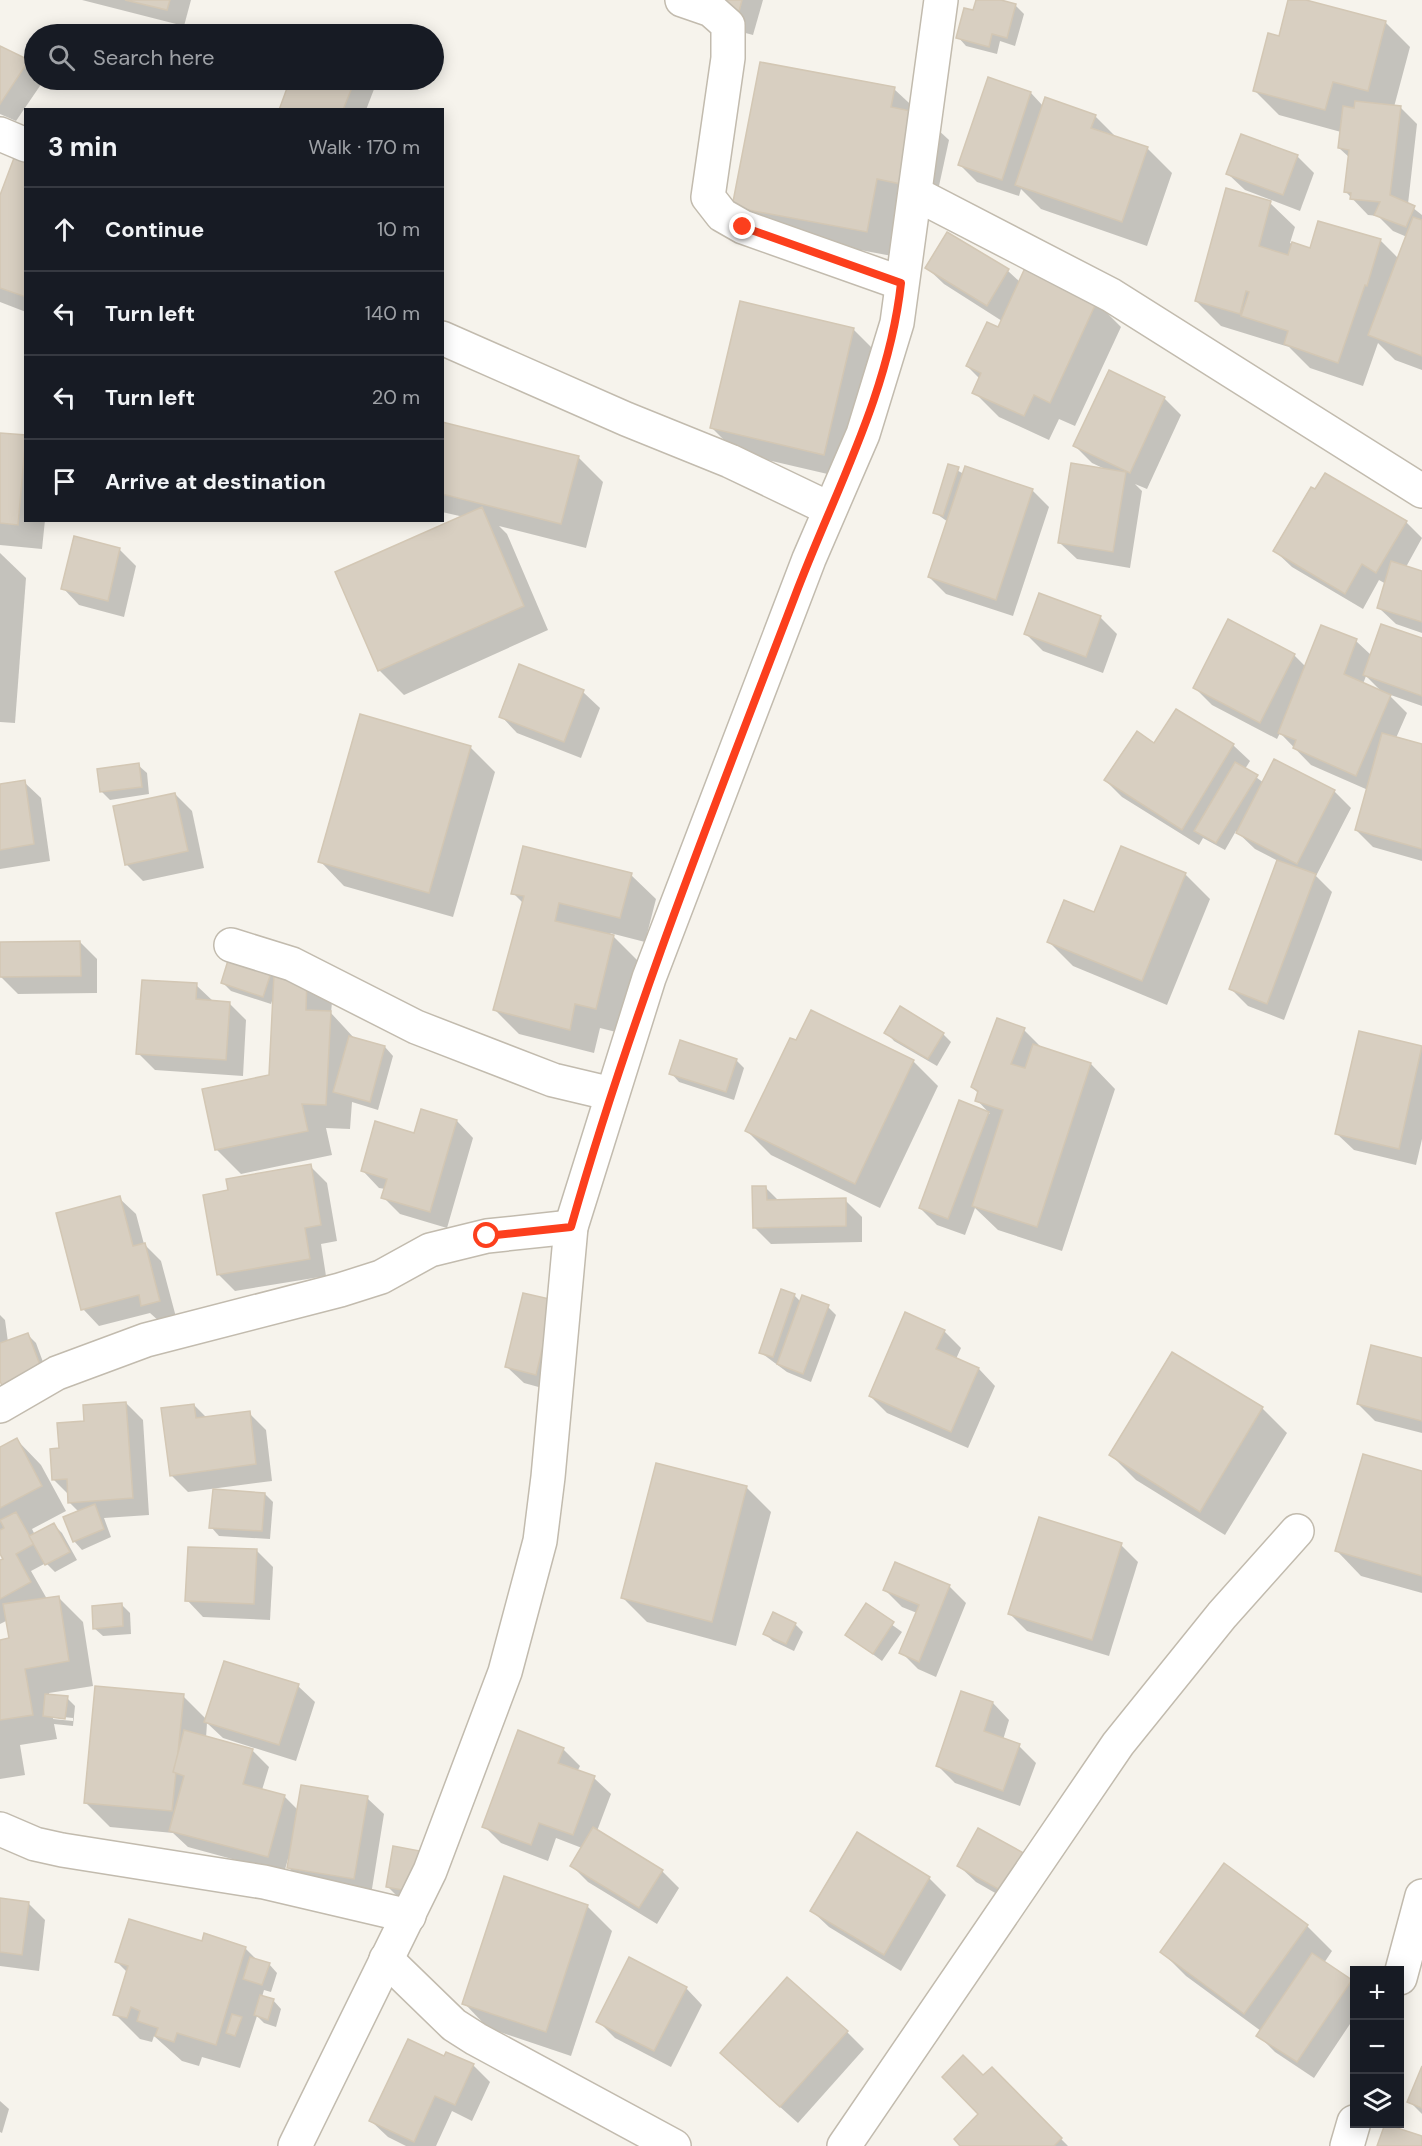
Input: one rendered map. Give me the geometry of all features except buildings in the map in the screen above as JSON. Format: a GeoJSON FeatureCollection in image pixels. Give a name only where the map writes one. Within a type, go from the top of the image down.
{"type":"FeatureCollection","features":[{"type":"Feature","properties":{"kind":"street"},"geometry":{"type":"LineString","coordinates":[[682,0],[711,10],[728,25],[728,58],[708,196],[722,215],[743,227],[901,283]]}},
{"type":"Feature","properties":{"kind":"street"},"geometry":{"type":"LineString","coordinates":[[295,2146],[430,1871],[505,1671],[540,1541],[571,1227],[649,978],[830,509],[863,434],[897,323],[941,0]]}},
{"type":"Feature","properties":{"kind":"street"},"geometry":{"type":"LineString","coordinates":[[0,134],[24,144]]}},
{"type":"Feature","properties":{"kind":"street"},"geometry":{"type":"LineString","coordinates":[[916,194],[1111,295],[1422,491]]}},
{"type":"Feature","properties":{"kind":"street"},"geometry":{"type":"LineString","coordinates":[[444,339],[626,419],[730,461],[830,509]]}},
{"type":"Feature","properties":{"kind":"street"},"geometry":{"type":"LineString","coordinates":[[231,945],[292,964],[416,1027],[553,1080],[612,1094]]}},
{"type":"Feature","properties":{"kind":"street"},"geometry":{"type":"LineString","coordinates":[[0,1406],[57,1373],[146,1340],[340,1290],[381,1277],[430,1250],[487,1236],[571,1227]]}},
{"type":"Feature","properties":{"kind":"street"},"geometry":{"type":"LineString","coordinates":[[844,2146],[1118,1744],[1222,1615],[1297,1531]]}},
{"type":"Feature","properties":{"kind":"street"},"geometry":{"type":"LineString","coordinates":[[0,1829],[35,1844],[62,1851],[264,1882],[409,1916]]}},
{"type":"Feature","properties":{"kind":"street"},"geometry":{"type":"LineString","coordinates":[[1403,1966],[1422,1896]]}},
{"type":"Feature","properties":{"kind":"street"},"geometry":{"type":"LineString","coordinates":[[386,1959],[437,2010],[469,2034],[674,2146]]}},
{"type":"Feature","properties":{"kind":"street"},"geometry":{"type":"LineString","coordinates":[[1347,2146],[1352,2128]]}},
{"type":"Feature","properties":{"kind":"route"},"geometry":{"type":"LineString","coordinates":[[487,1236],[571,1227],[649,978],[809,559],[863,434],[897,323],[901,283],[743,227]]}}]}
